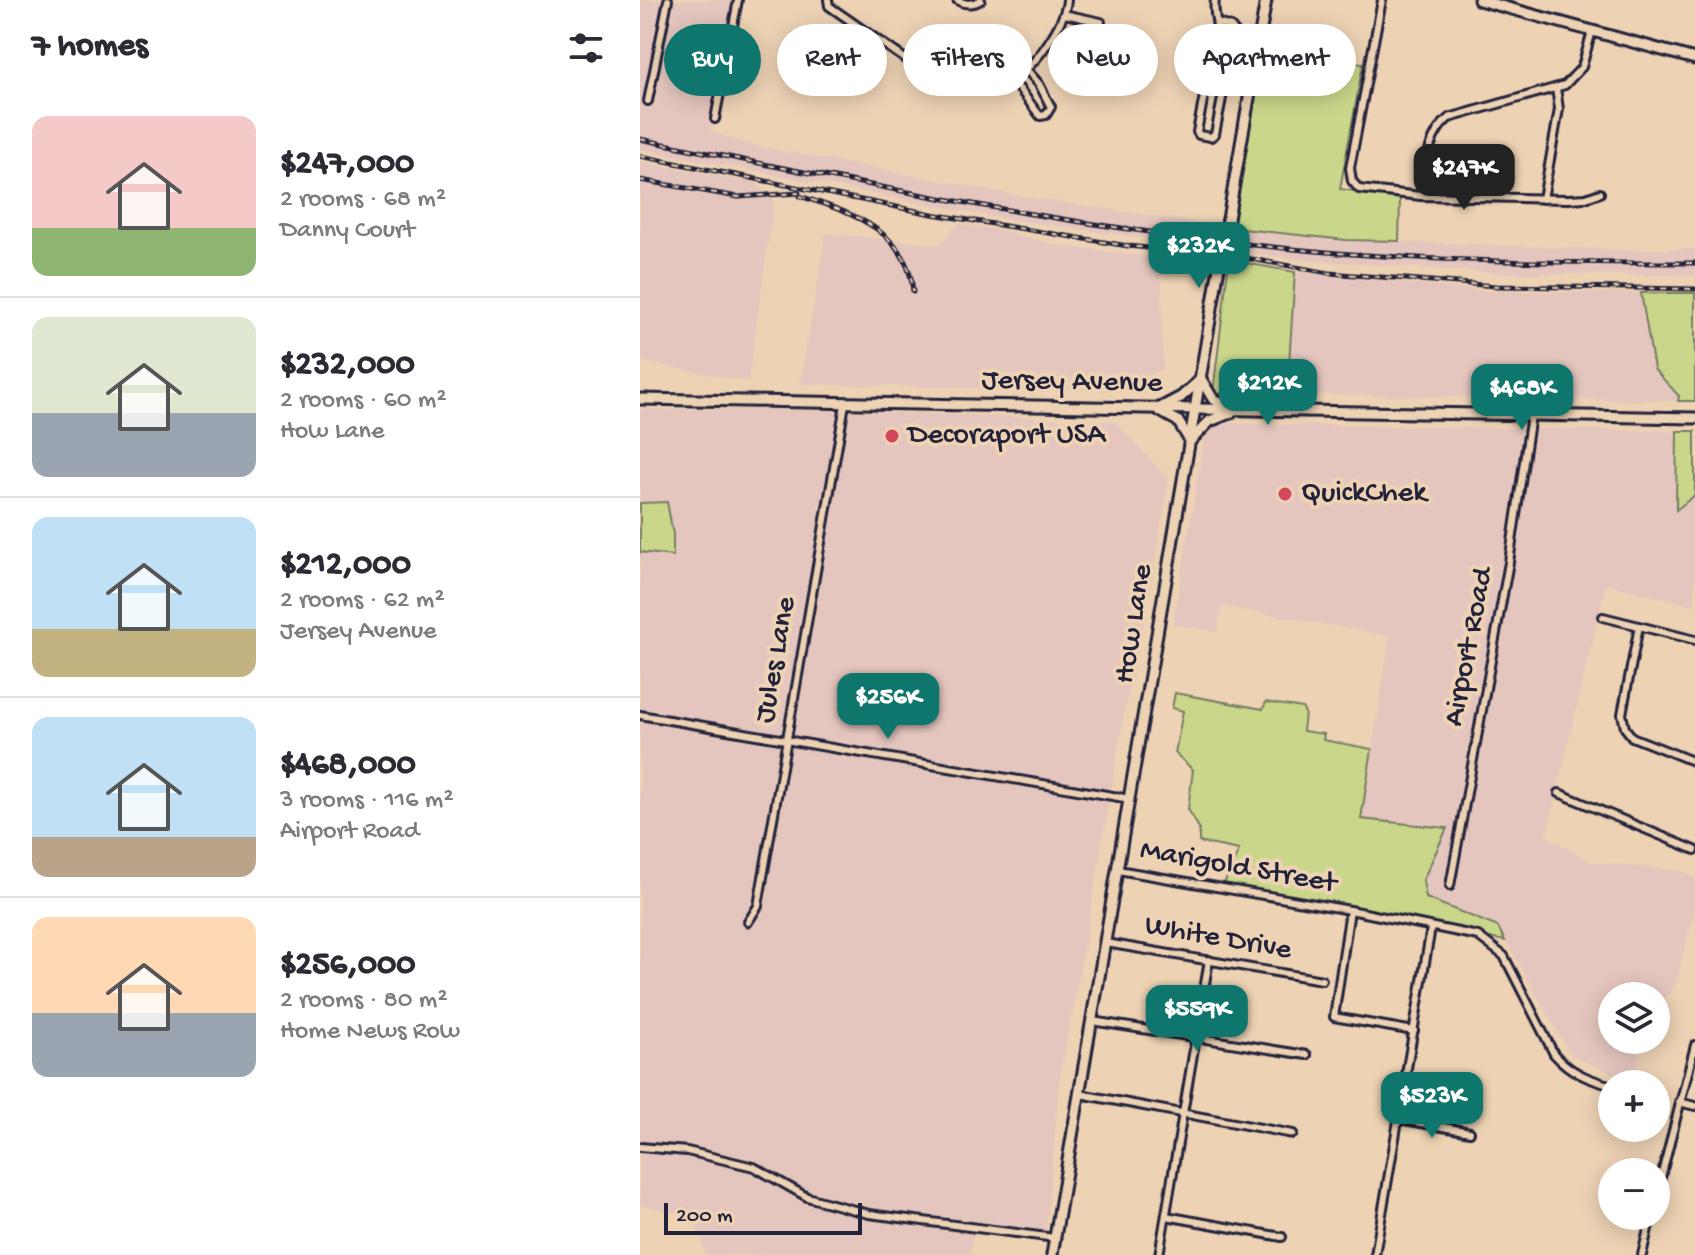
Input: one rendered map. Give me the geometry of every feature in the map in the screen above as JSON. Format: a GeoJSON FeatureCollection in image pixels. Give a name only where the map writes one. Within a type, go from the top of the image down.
{"type":"FeatureCollection","features":[{"type":"Feature","properties":{"kind":"main road","name":"How Lane"},"geometry":{"type":"LineString","coordinates":[[1052,1255],[1266,0]]}},
{"type":"Feature","properties":{"kind":"main road"},"geometry":{"type":"LineString","coordinates":[[1479,0],[1522,7],[1592,31],[1695,59]]}},
{"type":"Feature","properties":{"kind":"main road"},"geometry":{"type":"LineString","coordinates":[[1157,409],[1181,397],[1201,379],[1213,399],[1237,410]]}},
{"type":"Feature","properties":{"kind":"main road","name":"Jersey Avenue"},"geometry":{"type":"LineString","coordinates":[[640,399],[1695,418]]}},
{"type":"Feature","properties":{"kind":"main road"},"geometry":{"type":"LineString","coordinates":[[1157,409],[1178,421],[1190,441],[1210,421],[1237,410]]}},
{"type":"Feature","properties":{"kind":"street"},"geometry":{"type":"LineString","coordinates":[[648,101],[668,0]]}},
{"type":"Feature","properties":{"kind":"street"},"geometry":{"type":"LineString","coordinates":[[715,119],[738,0]]}},
{"type":"Feature","properties":{"kind":"street"},"geometry":{"type":"LineString","coordinates":[[828,0],[829,6],[903,57]]}},
{"type":"Feature","properties":{"kind":"street"},"geometry":{"type":"LineString","coordinates":[[957,0],[975,4],[981,0]]}},
{"type":"Feature","properties":{"kind":"street"},"geometry":{"type":"LineString","coordinates":[[1032,62],[1055,33],[1067,0]]}},
{"type":"Feature","properties":{"kind":"street"},"geometry":{"type":"LineString","coordinates":[[1215,0],[1217,23],[1197,132],[1211,137],[1215,134],[1235,32],[1231,27],[1217,23]]}},
{"type":"Feature","properties":{"kind":"street"},"geometry":{"type":"LineString","coordinates":[[1382,0],[1350,168],[1359,189],[1421,196],[1543,199],[1586,198],[1600,193]]}},
{"type":"Feature","properties":{"kind":"street"},"geometry":{"type":"LineString","coordinates":[[1064,14],[1101,22]]}},
{"type":"Feature","properties":{"kind":"street"},"geometry":{"type":"LineString","coordinates":[[1421,196],[1431,143],[1438,127],[1449,118],[1565,85],[1582,67],[1592,31]]}},
{"type":"Feature","properties":{"kind":"street"},"geometry":{"type":"LineString","coordinates":[[1024,96],[1040,116],[1046,115],[1051,107],[1032,76]]}},
{"type":"Feature","properties":{"kind":"street"},"geometry":{"type":"LineString","coordinates":[[1543,199],[1559,109],[1556,88]]}},
{"type":"Feature","properties":{"kind":"street","name":"Jules Lane"},"geometry":{"type":"LineString","coordinates":[[748,922],[758,906],[845,404]]}},
{"type":"Feature","properties":{"kind":"street","name":"Airport Road"},"geometry":{"type":"LineString","coordinates":[[1450,886],[1509,562],[1531,415]]}},
{"type":"Feature","properties":{"kind":"street"},"geometry":{"type":"LineString","coordinates":[[1603,617],[1695,640]]}},
{"type":"Feature","properties":{"kind":"street"},"geometry":{"type":"LineString","coordinates":[[1639,626],[1622,714],[1625,728],[1632,737],[1695,762]]}},
{"type":"Feature","properties":{"kind":"street"},"geometry":{"type":"LineString","coordinates":[[640,715],[1130,799]]}},
{"type":"Feature","properties":{"kind":"street"},"geometry":{"type":"LineString","coordinates":[[1559,793],[1695,850]]}},
{"type":"Feature","properties":{"kind":"street","name":"Marigold Street"},"geometry":{"type":"LineString","coordinates":[[1118,870],[1350,910],[1478,936],[1492,945],[1510,966],[1554,1054],[1564,1066],[1578,1075],[1598,1081]]}},
{"type":"Feature","properties":{"kind":"street"},"geometry":{"type":"LineString","coordinates":[[1350,910],[1334,1017],[1414,1031]]}},
{"type":"Feature","properties":{"kind":"street"},"geometry":{"type":"LineString","coordinates":[[1375,1255],[1431,928]]}},
{"type":"Feature","properties":{"kind":"street","name":"White Drive"},"geometry":{"type":"LineString","coordinates":[[1106,943],[1322,980]]}},
{"type":"Feature","properties":{"kind":"street"},"geometry":{"type":"LineString","coordinates":[[1159,1255],[1209,960]]}},
{"type":"Feature","properties":{"kind":"street"},"geometry":{"type":"LineString","coordinates":[[1092,1021],[1307,1055]]}},
{"type":"Feature","properties":{"kind":"street"},"geometry":{"type":"LineString","coordinates":[[1665,1158],[1695,1045]]}},
{"type":"Feature","properties":{"kind":"street"},"geometry":{"type":"LineString","coordinates":[[1080,1094],[1293,1134]]}},
{"type":"Feature","properties":{"kind":"street"},"geometry":{"type":"LineString","coordinates":[[1679,1102],[1695,1106]]}},
{"type":"Feature","properties":{"kind":"street"},"geometry":{"type":"LineString","coordinates":[[1399,1119],[1470,1132]]}},
{"type":"Feature","properties":{"kind":"street"},"geometry":{"type":"LineString","coordinates":[[640,1147],[687,1151],[754,1167],[807,1197],[869,1214],[1055,1238]]}},
{"type":"Feature","properties":{"kind":"street"},"geometry":{"type":"LineString","coordinates":[[1166,1216],[1282,1237]]}},
{"type":"Feature","properties":{"kind":"street"},"geometry":{"type":"LineString","coordinates":[[1642,1255],[1648,1230]]}},
{"type":"Feature","properties":{"kind":"shaded area"},"geometry":{"type":"Polygon","coordinates":[[[640,0],[737,0],[732,24],[664,24],[664,96],[718,96],[711,132],[752,145],[1020,196],[1233,228],[1346,240],[1622,250],[1695,249],[1695,276],[1499,273],[1302,260],[1005,219],[640,149],[640,0]]]}},
{"type":"Feature","properties":{"kind":"shaded area"},"geometry":{"type":"Polygon","coordinates":[[[640,162],[754,182],[774,201],[748,382],[640,361],[640,162]]]}},
{"type":"Feature","properties":{"kind":"shaded area"},"geometry":{"type":"Polygon","coordinates":[[[959,224],[1003,231],[1061,246],[1161,258],[1163,369],[1118,391],[800,384],[826,233],[938,245],[959,224]]]}},
{"type":"Feature","properties":{"kind":"shaded area"},"geometry":{"type":"Polygon","coordinates":[[[1295,272],[1489,291],[1641,293],[1654,369],[1679,396],[1678,401],[1287,394],[1295,272]]]}},
{"type":"Feature","properties":{"kind":"shaded area"},"geometry":{"type":"Polygon","coordinates":[[[640,409],[834,410],[1114,421],[1169,479],[1059,1082],[1046,1232],[977,1224],[969,1255],[706,1255],[694,1217],[640,1205],[640,552],[673,555],[673,534],[667,502],[640,503],[640,409]]]}},
{"type":"Feature","properties":{"kind":"shaded area"},"geometry":{"type":"Polygon","coordinates":[[[1207,423],[1677,431],[1677,509],[1695,495],[1695,606],[1606,584],[1546,836],[1591,862],[1682,871],[1695,879],[1695,909],[1675,987],[1670,993],[1670,982],[1598,982],[1598,1054],[1638,1054],[1637,1070],[1604,1070],[1571,1055],[1498,927],[1426,898],[1423,880],[1361,819],[1390,636],[1222,606],[1217,632],[1173,624],[1207,423]]]}},
{"type":"Feature","properties":{"kind":"green space"},"geometry":{"type":"Polygon","coordinates":[[[1356,63],[1363,64],[1340,189],[1400,198],[1399,241],[1346,240],[1233,228],[1255,96],[1356,96],[1356,63]]]}},
{"type":"Feature","properties":{"kind":"green space"},"geometry":{"type":"Polygon","coordinates":[[[1229,260],[1295,272],[1287,394],[1213,393],[1229,260]]]}},
{"type":"Feature","properties":{"kind":"green space"},"geometry":{"type":"Polygon","coordinates":[[[1641,293],[1695,293],[1695,401],[1678,401],[1679,396],[1654,369],[1641,293]]]}},
{"type":"Feature","properties":{"kind":"green space"},"geometry":{"type":"Polygon","coordinates":[[[1677,431],[1695,431],[1695,495],[1676,510],[1677,431]]]}},
{"type":"Feature","properties":{"kind":"green space"},"geometry":{"type":"Polygon","coordinates":[[[667,502],[673,534],[673,556],[640,552],[640,503],[667,502]]]}},
{"type":"Feature","properties":{"kind":"green space"},"geometry":{"type":"Polygon","coordinates":[[[1175,693],[1263,709],[1266,702],[1302,708],[1305,713],[1303,731],[1324,734],[1323,740],[1372,749],[1361,819],[1447,828],[1423,880],[1426,898],[1498,927],[1505,941],[1223,886],[1239,850],[1199,842],[1199,828],[1188,809],[1193,770],[1175,753],[1183,711],[1172,708],[1175,693]]]}},
{"type":"Feature","properties":{"kind":"railway"},"geometry":{"type":"LineString","coordinates":[[640,139],[988,206],[1250,245],[1427,258],[1695,263]]}},
{"type":"Feature","properties":{"kind":"railway"},"geometry":{"type":"LineString","coordinates":[[640,156],[932,214],[1128,246],[1240,257],[1329,273],[1496,286],[1695,289]]}},
{"type":"Feature","properties":{"kind":"railway"},"geometry":{"type":"LineString","coordinates":[[640,180],[738,197],[799,193]]}},
{"type":"Feature","properties":{"kind":"railway"},"geometry":{"type":"LineString","coordinates":[[800,196],[838,209],[874,227],[900,253],[909,271],[913,292]]}},
{"type":"Feature","properties":{"kind":"place","name":"Decoraport USA"},"geometry":{"type":"Point","coordinates":[892,436]}},
{"type":"Feature","properties":{"kind":"place","name":"QuickChek"},"geometry":{"type":"Point","coordinates":[1285,494]}}]}
